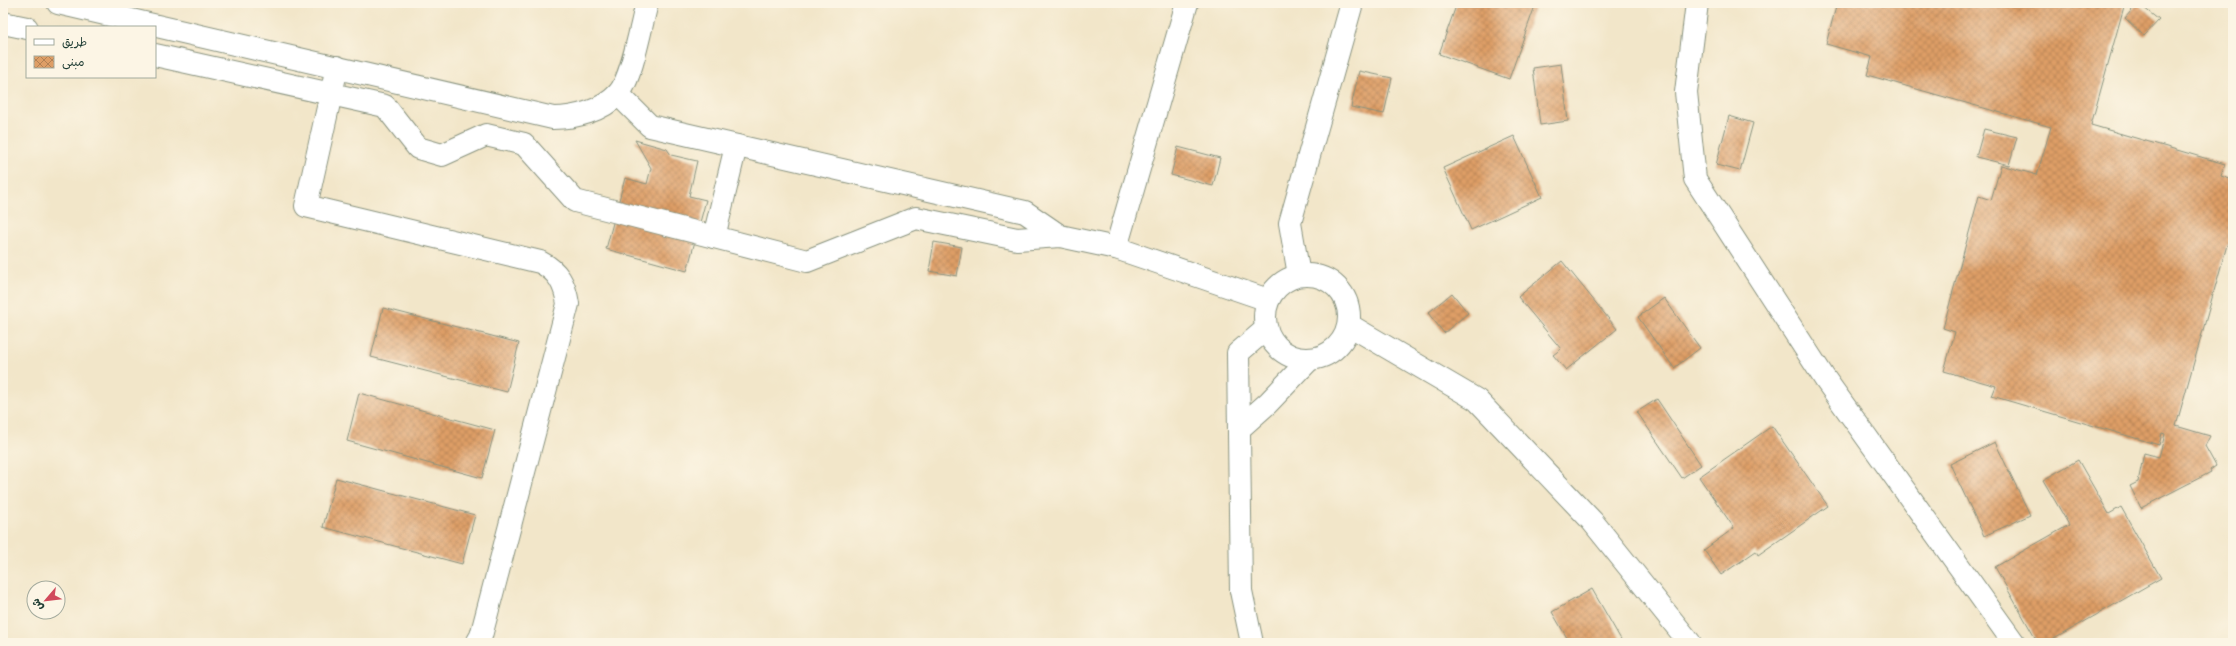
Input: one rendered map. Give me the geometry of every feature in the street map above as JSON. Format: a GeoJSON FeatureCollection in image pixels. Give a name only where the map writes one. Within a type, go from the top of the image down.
{"type":"FeatureCollection","features":[{"type":"Feature","properties":{"kind":"lane"},"geometry":{"type":"LineString","coordinates":[[58,3],[553,118],[576,116],[596,109],[603,106],[618,94],[627,78],[647,3]]}},
{"type":"Feature","properties":{"kind":"lane"},"geometry":{"type":"LineString","coordinates":[[1116,248],[1187,3]]}},
{"type":"Feature","properties":{"kind":"lane"},"geometry":{"type":"LineString","coordinates":[[1299,275],[1290,223],[1352,3]]}},
{"type":"Feature","properties":{"kind":"lane"},"geometry":{"type":"LineString","coordinates":[[1697,3],[1686,92],[1695,179],[1825,379],[2014,643]]}},
{"type":"Feature","properties":{"kind":"lane"},"geometry":{"type":"LineString","coordinates":[[3,23],[26,28]]}},
{"type":"Feature","properties":{"kind":"lane"},"geometry":{"type":"LineString","coordinates":[[156,55],[332,93],[385,106],[418,148],[442,155],[486,135],[524,144],[575,201],[807,261],[916,218],[1017,239],[1060,236],[1116,248],[1268,300]]}},
{"type":"Feature","properties":{"kind":"lane"},"geometry":{"type":"LineString","coordinates":[[337,67],[306,206],[540,262],[552,268],[566,291],[568,304],[482,636],[477,643]]}},
{"type":"Feature","properties":{"kind":"lane"},"geometry":{"type":"LineString","coordinates":[[618,94],[650,126],[1026,212],[1060,236]]}},
{"type":"Feature","properties":{"kind":"lane"},"geometry":{"type":"LineString","coordinates":[[714,237],[736,146]]}},
{"type":"Feature","properties":{"kind":"lane"},"geometry":{"type":"LineString","coordinates":[[1313,274],[1320,276],[1337,287],[1346,298],[1349,311],[1349,325],[1344,338],[1336,349],[1323,357],[1310,359],[1295,358],[1282,351],[1272,341],[1266,329],[1265,314],[1268,300],[1275,288],[1286,280],[1299,275],[1313,274]]}},
{"type":"Feature","properties":{"kind":"lane"},"geometry":{"type":"LineString","coordinates":[[1349,325],[1477,400],[1592,521],[1690,643]]}},
{"type":"Feature","properties":{"kind":"lane"},"geometry":{"type":"LineString","coordinates":[[1252,643],[1241,591],[1240,428],[1237,388],[1238,353],[1266,329]]}},
{"type":"Feature","properties":{"kind":"lane"},"geometry":{"type":"LineString","coordinates":[[1240,428],[1268,403],[1310,359]]}},
{"type":"Feature","properties":{"kind":"building"},"geometry":{"type":"Polygon","coordinates":[[[1457,3],[1536,3],[1509,79],[1439,54],[1457,3]]]}},
{"type":"Feature","properties":{"kind":"building"},"geometry":{"type":"Polygon","coordinates":[[[1837,3],[2125,3],[2091,125],[2225,164],[2221,176],[2233,180],[2233,246],[2227,245],[2176,426],[2210,436],[2205,446],[2216,466],[2210,470],[2211,472],[2141,508],[2130,486],[2138,482],[2144,453],[2159,457],[2165,434],[2162,433],[2159,445],[1992,396],[1996,386],[1944,371],[1955,332],[1943,328],[1979,196],[1991,200],[2001,165],[2037,175],[2051,127],[1867,75],[1872,57],[1826,44],[1837,3]]]}},
{"type":"Feature","properties":{"kind":"building"},"geometry":{"type":"Polygon","coordinates":[[[2138,3],[2159,20],[2144,36],[2125,18],[2138,3]]]}},
{"type":"Feature","properties":{"kind":"building"},"geometry":{"type":"Polygon","coordinates":[[[1561,64],[1568,121],[1540,125],[1533,68],[1561,64]]]}},
{"type":"Feature","properties":{"kind":"building"},"geometry":{"type":"Polygon","coordinates":[[[1359,71],[1392,78],[1384,114],[1351,107],[1359,71]]]}},
{"type":"Feature","properties":{"kind":"building"},"geometry":{"type":"Polygon","coordinates":[[[1729,116],[1753,123],[1740,171],[1716,165],[1729,116]]]}},
{"type":"Feature","properties":{"kind":"building"},"geometry":{"type":"Polygon","coordinates":[[[1984,129],[2017,137],[2009,165],[1976,157],[1984,129]]]}},
{"type":"Feature","properties":{"kind":"building"},"geometry":{"type":"Polygon","coordinates":[[[1514,136],[1542,197],[1471,230],[1443,168],[1514,136]]]}},
{"type":"Feature","properties":{"kind":"building"},"geometry":{"type":"Polygon","coordinates":[[[635,140],[667,149],[671,155],[697,161],[689,196],[706,200],[687,271],[606,249],[625,178],[647,184],[651,168],[635,140]]]}},
{"type":"Feature","properties":{"kind":"building"},"geometry":{"type":"Polygon","coordinates":[[[1178,147],[1220,158],[1213,186],[1171,175],[1178,147]]]}},
{"type":"Feature","properties":{"kind":"building"},"geometry":{"type":"Polygon","coordinates":[[[934,242],[962,247],[957,276],[929,271],[934,242]]]}},
{"type":"Feature","properties":{"kind":"building"},"geometry":{"type":"Polygon","coordinates":[[[1562,261],[1617,329],[1566,370],[1553,355],[1561,349],[1518,297],[1562,261]]]}},
{"type":"Feature","properties":{"kind":"building"},"geometry":{"type":"Polygon","coordinates":[[[1452,293],[1468,313],[1444,333],[1428,313],[1452,293]]]}},
{"type":"Feature","properties":{"kind":"building"},"geometry":{"type":"Polygon","coordinates":[[[1664,298],[1700,348],[1674,368],[1638,317],[1664,298]]]}},
{"type":"Feature","properties":{"kind":"building"},"geometry":{"type":"Polygon","coordinates":[[[383,308],[519,343],[507,392],[371,357],[383,308]]]}},
{"type":"Feature","properties":{"kind":"building"},"geometry":{"type":"Polygon","coordinates":[[[359,393],[495,430],[482,478],[347,441],[359,393]]]}},
{"type":"Feature","properties":{"kind":"building"},"geometry":{"type":"Polygon","coordinates":[[[1657,399],[1701,465],[1682,478],[1637,412],[1657,399]]]}},
{"type":"Feature","properties":{"kind":"building"},"geometry":{"type":"Polygon","coordinates":[[[1772,426],[1828,506],[1758,555],[1756,551],[1721,575],[1704,550],[1734,528],[1699,477],[1772,426]]]}},
{"type":"Feature","properties":{"kind":"building"},"geometry":{"type":"Polygon","coordinates":[[[1995,442],[2030,515],[1984,536],[1950,464],[1995,442]]]}},
{"type":"Feature","properties":{"kind":"building"},"geometry":{"type":"Polygon","coordinates":[[[2078,460],[2109,514],[2121,507],[2161,578],[2047,643],[2038,643],[1995,567],[2069,525],[2043,480],[2078,460]]]}},
{"type":"Feature","properties":{"kind":"building"},"geometry":{"type":"Polygon","coordinates":[[[336,478],[475,515],[462,564],[323,527],[336,478]]]}},
{"type":"Feature","properties":{"kind":"building"},"geometry":{"type":"Polygon","coordinates":[[[1592,589],[1623,643],[1570,643],[1552,612],[1592,589]]]}}]}
